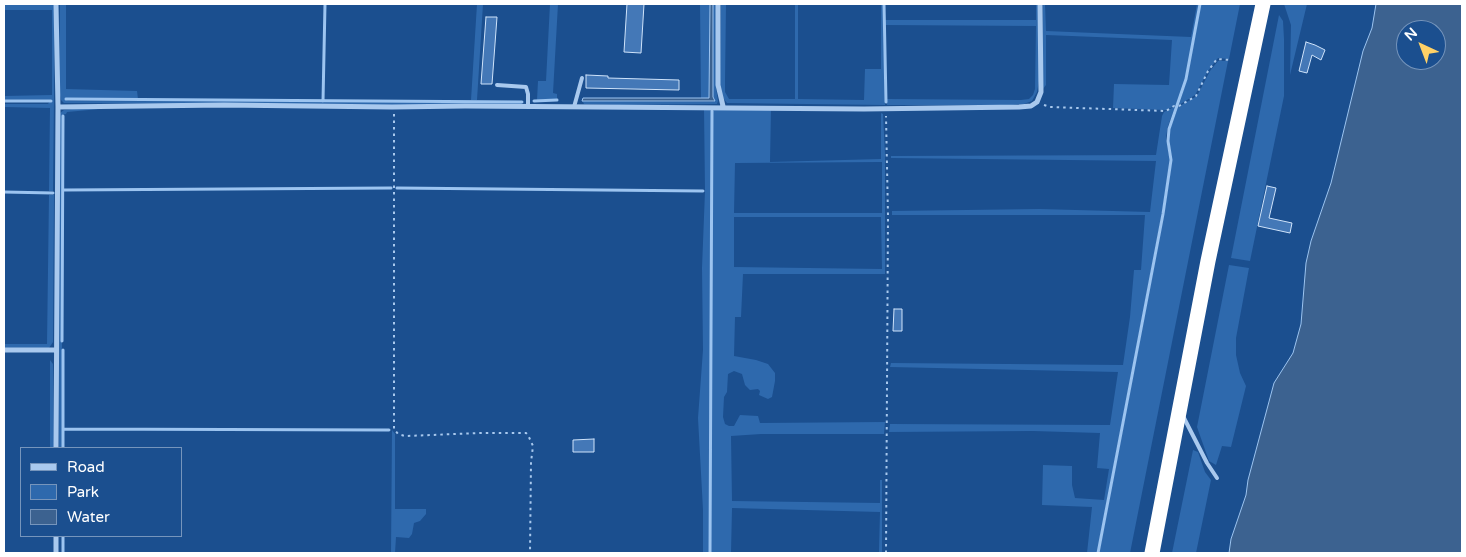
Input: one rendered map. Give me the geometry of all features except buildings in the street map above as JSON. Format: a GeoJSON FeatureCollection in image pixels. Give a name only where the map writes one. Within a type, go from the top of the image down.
{"type":"FeatureCollection","features":[{"type":"Feature","properties":{"kind":"highway"},"geometry":{"type":"LineString","coordinates":[[1152,553],[1208,262],[1263,4]]}},
{"type":"Feature","properties":{"kind":"street"},"geometry":{"type":"LineString","coordinates":[[56,4],[58,107],[56,447]]}},
{"type":"Feature","properties":{"kind":"street"},"geometry":{"type":"LineString","coordinates":[[718,4],[718,85],[723,106]]}},
{"type":"Feature","properties":{"kind":"street"},"geometry":{"type":"LineString","coordinates":[[58,107],[224,105],[392,107],[723,106],[864,109],[886,107],[1031,106],[1037,102],[1041,92],[1040,4]]}},
{"type":"Feature","properties":{"kind":"street"},"geometry":{"type":"LineString","coordinates":[[4,350],[56,350]]}},
{"type":"Feature","properties":{"kind":"street"},"geometry":{"type":"LineString","coordinates":[[56,537],[56,553]]}},
{"type":"Feature","properties":{"kind":"lane"},"geometry":{"type":"LineString","coordinates":[[574,107],[582,78]]}},
{"type":"Feature","properties":{"kind":"lane"},"geometry":{"type":"LineString","coordinates":[[497,85],[526,87],[528,107]]}},
{"type":"Feature","properties":{"kind":"lane"},"geometry":{"type":"LineString","coordinates":[[1180,410],[1207,463],[1218,478]]}},
{"type":"Feature","properties":{"kind":"path"},"geometry":{"type":"LineString","coordinates":[[1037,102],[1050,108],[1166,111],[1196,96],[1208,71],[1218,59],[1230,60]]}},
{"type":"Feature","properties":{"kind":"path"},"geometry":{"type":"LineString","coordinates":[[392,107],[394,115],[394,429],[398,434],[405,436],[526,433],[533,446],[531,462],[530,553]]}},
{"type":"Feature","properties":{"kind":"path"},"geometry":{"type":"LineString","coordinates":[[886,107],[888,330],[886,553]]}},
{"type":"Feature","properties":{"kind":"green space"},"geometry":{"type":"Polygon","coordinates":[[[4,4],[55,4],[53,191],[49,191],[50,108],[4,107],[4,104],[48,104],[50,101],[4,100],[4,96],[52,95],[52,10],[4,10],[4,4]]]}},
{"type":"Feature","properties":{"kind":"green space"},"geometry":{"type":"Polygon","coordinates":[[[60,4],[66,4],[66,89],[137,91],[138,99],[67,98],[66,100],[68,101],[523,102],[521,104],[391,105],[64,103],[61,100],[59,90],[60,4]]]}},
{"type":"Feature","properties":{"kind":"green space"},"geometry":{"type":"Polygon","coordinates":[[[477,4],[483,4],[477,100],[471,100],[477,4]]]}},
{"type":"Feature","properties":{"kind":"green space"},"geometry":{"type":"Polygon","coordinates":[[[550,4],[558,4],[553,93],[557,94],[557,99],[537,100],[538,81],[546,81],[550,4]]]}},
{"type":"Feature","properties":{"kind":"green space"},"geometry":{"type":"Polygon","coordinates":[[[700,4],[710,4],[709,98],[701,98],[700,4]]]}},
{"type":"Feature","properties":{"kind":"green space"},"geometry":{"type":"Polygon","coordinates":[[[713,4],[717,4],[717,104],[584,104],[582,101],[714,102],[713,4]]]}},
{"type":"Feature","properties":{"kind":"green space"},"geometry":{"type":"Polygon","coordinates":[[[721,4],[726,4],[725,92],[729,99],[795,99],[795,4],[798,4],[798,99],[864,100],[865,69],[881,69],[881,4],[883,4],[885,105],[727,103],[723,98],[720,86],[721,4]]]}},
{"type":"Feature","properties":{"kind":"green space"},"geometry":{"type":"Polygon","coordinates":[[[1036,4],[1039,4],[1039,81],[1037,92],[1032,101],[1012,105],[887,105],[887,99],[1029,99],[1035,89],[1036,26],[885,25],[885,20],[1036,20],[1036,4]]]}},
{"type":"Feature","properties":{"kind":"green space"},"geometry":{"type":"Polygon","coordinates":[[[1043,4],[1045,4],[1046,31],[1191,37],[1197,4],[1199,4],[1186,78],[1177,105],[1166,110],[1113,108],[1114,84],[1169,85],[1172,40],[1046,35],[1046,85],[1043,89],[1043,4]]]}},
{"type":"Feature","properties":{"kind":"green space"},"geometry":{"type":"Polygon","coordinates":[[[1201,4],[1240,4],[1229,59],[1218,58],[1208,71],[1195,95],[1179,105],[1187,79],[1201,4]]]}},
{"type":"Feature","properties":{"kind":"green space"},"geometry":{"type":"Polygon","coordinates":[[[1284,4],[1307,4],[1290,75],[1291,25],[1284,4]]]}},
{"type":"Feature","properties":{"kind":"green space"},"geometry":{"type":"Polygon","coordinates":[[[1279,15],[1283,21],[1284,96],[1250,261],[1231,258],[1279,15]]]}},
{"type":"Feature","properties":{"kind":"green space"},"geometry":{"type":"Polygon","coordinates":[[[1218,61],[1228,61],[1130,553],[1099,553],[1164,214],[1172,160],[1169,141],[1170,129],[1178,107],[1197,96],[1210,71],[1218,61]]]}},
{"type":"Feature","properties":{"kind":"green space"},"geometry":{"type":"Polygon","coordinates":[[[1174,107],[1166,137],[1170,161],[1162,213],[1097,553],[1087,553],[1092,507],[1042,505],[1043,465],[1072,466],[1072,485],[1075,498],[1104,500],[1109,469],[1097,468],[1100,433],[1033,431],[889,432],[890,424],[1110,425],[1118,372],[890,367],[891,363],[1123,365],[1134,270],[1141,270],[1145,215],[892,215],[892,211],[1039,209],[1150,212],[1156,161],[891,158],[891,156],[1156,155],[1162,116],[1164,112],[1174,107]]]}},
{"type":"Feature","properties":{"kind":"green space"},"geometry":{"type":"Polygon","coordinates":[[[100,109],[67,112],[62,115],[62,447],[59,447],[60,113],[64,110],[100,109]]]}},
{"type":"Feature","properties":{"kind":"green space"},"geometry":{"type":"Polygon","coordinates":[[[704,109],[771,109],[770,162],[881,159],[881,113],[883,114],[885,274],[743,274],[741,317],[735,317],[734,356],[768,364],[775,373],[775,381],[772,397],[768,399],[759,395],[760,391],[758,389],[750,390],[745,385],[742,374],[734,371],[728,374],[723,417],[725,424],[729,426],[734,426],[740,415],[758,416],[760,423],[885,422],[884,434],[761,434],[731,436],[732,501],[880,503],[880,480],[882,480],[882,553],[879,553],[880,512],[732,508],[731,553],[711,553],[712,111],[709,553],[703,553],[703,510],[698,418],[703,350],[702,268],[705,191],[704,109]],[[882,162],[735,163],[734,213],[882,213],[882,162]],[[734,217],[734,267],[882,269],[881,217],[734,217]]]}},
{"type":"Feature","properties":{"kind":"green space"},"geometry":{"type":"Polygon","coordinates":[[[49,195],[54,195],[53,342],[49,348],[4,348],[4,344],[47,344],[49,195]]]}},
{"type":"Feature","properties":{"kind":"green space"},"geometry":{"type":"Polygon","coordinates":[[[1229,265],[1249,268],[1236,338],[1236,355],[1240,373],[1246,386],[1231,447],[1222,446],[1216,465],[1209,461],[1197,427],[1229,265]]]}},
{"type":"Feature","properties":{"kind":"green space"},"geometry":{"type":"Polygon","coordinates":[[[50,360],[53,364],[54,447],[50,447],[50,360]]]}},
{"type":"Feature","properties":{"kind":"green space"},"geometry":{"type":"Polygon","coordinates":[[[392,430],[395,434],[395,509],[426,509],[426,514],[420,521],[414,523],[412,534],[409,538],[396,537],[395,553],[391,553],[392,430]]]}},
{"type":"Feature","properties":{"kind":"green space"},"geometry":{"type":"Polygon","coordinates":[[[1193,450],[1198,452],[1205,472],[1211,480],[1196,553],[1172,553],[1193,450]]]}},
{"type":"Feature","properties":{"kind":"water"},"geometry":{"type":"Polygon","coordinates":[[[710,4],[713,4],[713,97],[715,101],[582,101],[583,98],[709,98],[710,4]]]}},
{"type":"Feature","properties":{"kind":"water"},"geometry":{"type":"Polygon","coordinates":[[[1376,4],[1462,4],[1462,553],[1229,553],[1231,539],[1246,495],[1248,480],[1274,383],[1293,353],[1301,324],[1306,263],[1311,241],[1331,183],[1363,51],[1372,28],[1376,4]]]}},
{"type":"Feature","properties":{"kind":"waterway"},"geometry":{"type":"LineString","coordinates":[[323,101],[325,4]]}},
{"type":"Feature","properties":{"kind":"waterway"},"geometry":{"type":"LineString","coordinates":[[884,4],[886,102]]}},
{"type":"Feature","properties":{"kind":"waterway"},"geometry":{"type":"LineString","coordinates":[[1098,553],[1163,214],[1171,160],[1168,141],[1169,129],[1186,79],[1200,4]]}},
{"type":"Feature","properties":{"kind":"waterway"},"geometry":{"type":"LineString","coordinates":[[66,99],[522,102]]}},
{"type":"Feature","properties":{"kind":"waterway"},"geometry":{"type":"LineString","coordinates":[[534,101],[557,100]]}},
{"type":"Feature","properties":{"kind":"waterway"},"geometry":{"type":"LineString","coordinates":[[4,101],[51,101]]}},
{"type":"Feature","properties":{"kind":"waterway"},"geometry":{"type":"LineString","coordinates":[[710,553],[712,111]]}},
{"type":"Feature","properties":{"kind":"waterway"},"geometry":{"type":"LineString","coordinates":[[62,341],[63,116]]}},
{"type":"Feature","properties":{"kind":"waterway"},"geometry":{"type":"LineString","coordinates":[[64,190],[391,188]]}},
{"type":"Feature","properties":{"kind":"waterway"},"geometry":{"type":"LineString","coordinates":[[397,188],[703,191]]}},
{"type":"Feature","properties":{"kind":"waterway"},"geometry":{"type":"LineString","coordinates":[[4,192],[53,193]]}},
{"type":"Feature","properties":{"kind":"waterway"},"geometry":{"type":"LineString","coordinates":[[63,350],[63,447]]}},
{"type":"Feature","properties":{"kind":"waterway"},"geometry":{"type":"LineString","coordinates":[[63,429],[389,430]]}},
{"type":"Feature","properties":{"kind":"waterway"},"geometry":{"type":"LineString","coordinates":[[63,537],[63,553]]}}]}
